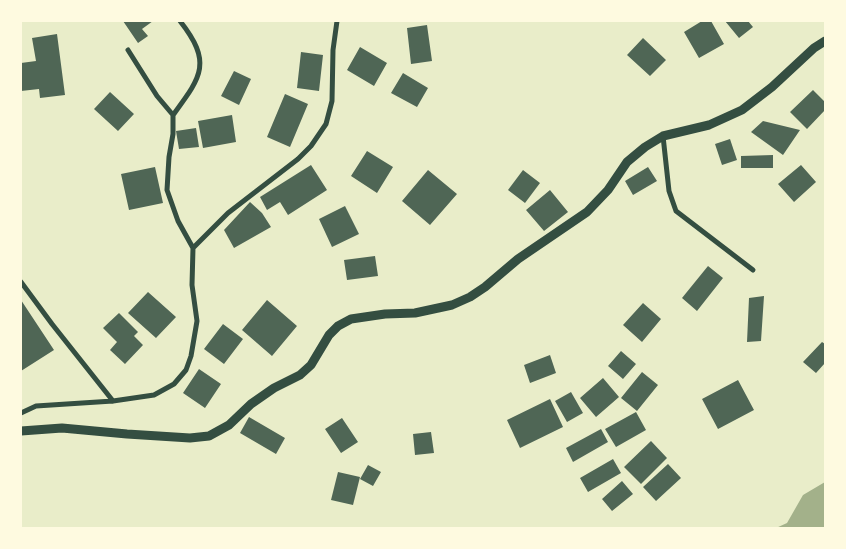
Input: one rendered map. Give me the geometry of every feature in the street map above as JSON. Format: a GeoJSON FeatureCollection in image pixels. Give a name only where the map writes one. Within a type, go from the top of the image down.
{"type":"FeatureCollection","features":[{"type":"Feature","properties":{"kind":"street"},"geometry":{"type":"LineString","coordinates":[[21,413],[36,406],[113,401],[154,395],[174,384],[186,370],[191,356],[197,321],[192,285],[193,248],[178,220],[167,190],[168,157],[173,134],[173,116],[194,87],[200,72],[200,55],[193,38],[180,21]]}},
{"type":"Feature","properties":{"kind":"street"},"geometry":{"type":"LineString","coordinates":[[193,248],[228,213],[298,159],[311,146],[326,124],[332,101],[333,50],[338,21]]}},
{"type":"Feature","properties":{"kind":"street"},"geometry":{"type":"LineString","coordinates":[[21,431],[62,428],[181,437],[209,436],[229,425],[251,404],[274,388],[300,375],[311,365],[329,335],[351,319],[385,314],[414,313],[452,305],[470,297],[485,287],[518,258],[587,212],[608,190],[627,162],[645,146],[663,136],[709,125],[742,110],[772,87],[814,48],[825,41]]}},
{"type":"Feature","properties":{"kind":"street"},"geometry":{"type":"LineString","coordinates":[[128,50],[157,96],[173,116]]}},
{"type":"Feature","properties":{"kind":"street"},"geometry":{"type":"LineString","coordinates":[[663,136],[669,191],[676,211],[753,270]]}},
{"type":"Feature","properties":{"kind":"street"},"geometry":{"type":"LineString","coordinates":[[21,282],[113,401]]}},
{"type":"Feature","properties":{"kind":"shaded area"},"geometry":{"type":"Polygon","coordinates":[[[825,482],[825,528],[776,528],[787,523],[803,495],[825,482]]]}},
{"type":"Feature","properties":{"kind":"building"},"geometry":{"type":"Polygon","coordinates":[[[123,21],[153,21],[142,29],[148,36],[138,43],[123,21]]]}},
{"type":"Feature","properties":{"kind":"building"},"geometry":{"type":"Polygon","coordinates":[[[702,21],[711,21],[724,44],[699,58],[684,32],[702,21]]]}},
{"type":"Feature","properties":{"kind":"building"},"geometry":{"type":"Polygon","coordinates":[[[725,21],[748,21],[753,27],[739,38],[725,21]]]}},
{"type":"Feature","properties":{"kind":"building"},"geometry":{"type":"Polygon","coordinates":[[[427,25],[432,61],[411,64],[407,28],[427,25]]]}},
{"type":"Feature","properties":{"kind":"building"},"geometry":{"type":"Polygon","coordinates":[[[57,34],[65,95],[40,98],[39,89],[21,91],[21,63],[36,61],[32,38],[57,34]]]}},
{"type":"Feature","properties":{"kind":"building"},"geometry":{"type":"Polygon","coordinates":[[[643,38],[666,60],[650,76],[627,55],[643,38]]]}},
{"type":"Feature","properties":{"kind":"building"},"geometry":{"type":"Polygon","coordinates":[[[360,47],[387,63],[374,86],[347,70],[360,47]]]}},
{"type":"Feature","properties":{"kind":"building"},"geometry":{"type":"Polygon","coordinates":[[[301,52],[323,55],[319,91],[297,88],[301,52]]]}},
{"type":"Feature","properties":{"kind":"building"},"geometry":{"type":"Polygon","coordinates":[[[234,71],[251,79],[239,105],[221,96],[234,71]]]}},
{"type":"Feature","properties":{"kind":"building"},"geometry":{"type":"Polygon","coordinates":[[[403,73],[428,88],[417,107],[391,93],[403,73]]]}},
{"type":"Feature","properties":{"kind":"building"},"geometry":{"type":"Polygon","coordinates":[[[813,90],[825,102],[825,110],[807,129],[790,112],[813,90]]]}},
{"type":"Feature","properties":{"kind":"building"},"geometry":{"type":"Polygon","coordinates":[[[110,92],[134,114],[118,131],[94,109],[110,92]]]}},
{"type":"Feature","properties":{"kind":"building"},"geometry":{"type":"Polygon","coordinates":[[[285,94],[308,104],[290,147],[267,137],[285,94]]]}},
{"type":"Feature","properties":{"kind":"building"},"geometry":{"type":"Polygon","coordinates":[[[232,115],[236,142],[203,148],[198,121],[232,115]]]}},
{"type":"Feature","properties":{"kind":"building"},"geometry":{"type":"Polygon","coordinates":[[[763,121],[800,130],[783,155],[751,132],[763,121]]]}},
{"type":"Feature","properties":{"kind":"building"},"geometry":{"type":"Polygon","coordinates":[[[196,128],[199,147],[179,149],[176,131],[196,128]]]}},
{"type":"Feature","properties":{"kind":"building"},"geometry":{"type":"Polygon","coordinates":[[[730,139],[737,160],[722,165],[715,144],[730,139]]]}},
{"type":"Feature","properties":{"kind":"building"},"geometry":{"type":"Polygon","coordinates":[[[367,151],[393,167],[377,193],[351,176],[367,151]]]}},
{"type":"Feature","properties":{"kind":"building"},"geometry":{"type":"Polygon","coordinates":[[[773,155],[773,168],[741,168],[741,156],[773,155]]]}},
{"type":"Feature","properties":{"kind":"building"},"geometry":{"type":"Polygon","coordinates":[[[311,165],[327,190],[288,215],[280,202],[267,210],[260,197],[311,165]]]}},
{"type":"Feature","properties":{"kind":"building"},"geometry":{"type":"Polygon","coordinates":[[[801,165],[816,182],[794,202],[778,184],[801,165]]]}},
{"type":"Feature","properties":{"kind":"building"},"geometry":{"type":"Polygon","coordinates":[[[155,167],[163,203],[129,210],[121,174],[155,167]]]}},
{"type":"Feature","properties":{"kind":"building"},"geometry":{"type":"Polygon","coordinates":[[[648,167],[657,181],[633,195],[625,181],[648,167]]]}},
{"type":"Feature","properties":{"kind":"building"},"geometry":{"type":"Polygon","coordinates":[[[428,170],[457,194],[430,225],[402,201],[428,170]]]}},
{"type":"Feature","properties":{"kind":"building"},"geometry":{"type":"Polygon","coordinates":[[[523,170],[540,183],[525,203],[508,190],[523,170]]]}},
{"type":"Feature","properties":{"kind":"building"},"geometry":{"type":"Polygon","coordinates":[[[550,190],[568,212],[544,231],[526,210],[550,190]]]}},
{"type":"Feature","properties":{"kind":"building"},"geometry":{"type":"Polygon","coordinates":[[[250,202],[262,213],[271,227],[234,248],[224,230],[250,202]]]}},
{"type":"Feature","properties":{"kind":"building"},"geometry":{"type":"Polygon","coordinates":[[[345,206],[359,234],[332,247],[319,219],[345,206]]]}},
{"type":"Feature","properties":{"kind":"building"},"geometry":{"type":"Polygon","coordinates":[[[375,256],[378,276],[347,280],[344,260],[375,256]]]}},
{"type":"Feature","properties":{"kind":"building"},"geometry":{"type":"Polygon","coordinates":[[[708,266],[723,278],[697,311],[682,298],[708,266]]]}},
{"type":"Feature","properties":{"kind":"building"},"geometry":{"type":"Polygon","coordinates":[[[148,292],[176,317],[156,338],[128,313],[148,292]]]}},
{"type":"Feature","properties":{"kind":"building"},"geometry":{"type":"Polygon","coordinates":[[[764,296],[761,341],[747,342],[749,298],[764,296]]]}},
{"type":"Feature","properties":{"kind":"building"},"geometry":{"type":"Polygon","coordinates":[[[21,300],[54,350],[21,371],[21,300]]]}},
{"type":"Feature","properties":{"kind":"building"},"geometry":{"type":"Polygon","coordinates":[[[267,300],[297,326],[272,356],[242,330],[267,300]]]}},
{"type":"Feature","properties":{"kind":"building"},"geometry":{"type":"Polygon","coordinates":[[[643,303],[661,319],[642,342],[623,325],[643,303]]]}},
{"type":"Feature","properties":{"kind":"building"},"geometry":{"type":"Polygon","coordinates":[[[119,313],[138,332],[134,336],[143,345],[125,364],[110,350],[117,342],[103,328],[119,313]]]}},
{"type":"Feature","properties":{"kind":"building"},"geometry":{"type":"Polygon","coordinates":[[[223,324],[243,339],[224,364],[204,349],[223,324]]]}},
{"type":"Feature","properties":{"kind":"building"},"geometry":{"type":"Polygon","coordinates":[[[822,342],[825,344],[825,363],[816,373],[803,362],[822,342]]]}},
{"type":"Feature","properties":{"kind":"building"},"geometry":{"type":"Polygon","coordinates":[[[621,351],[636,364],[623,379],[608,366],[621,351]]]}},
{"type":"Feature","properties":{"kind":"building"},"geometry":{"type":"Polygon","coordinates":[[[550,355],[556,373],[530,383],[524,365],[550,355]]]}},
{"type":"Feature","properties":{"kind":"building"},"geometry":{"type":"Polygon","coordinates":[[[199,369],[221,384],[205,408],[183,393],[199,369]]]}},
{"type":"Feature","properties":{"kind":"building"},"geometry":{"type":"Polygon","coordinates":[[[642,372],[658,385],[637,411],[621,398],[642,372]]]}},
{"type":"Feature","properties":{"kind":"building"},"geometry":{"type":"Polygon","coordinates":[[[603,378],[619,397],[596,417],[580,398],[603,378]]]}},
{"type":"Feature","properties":{"kind":"building"},"geometry":{"type":"Polygon","coordinates":[[[738,380],[754,410],[718,429],[702,399],[738,380]]]}},
{"type":"Feature","properties":{"kind":"building"},"geometry":{"type":"Polygon","coordinates":[[[571,392],[583,413],[567,422],[555,401],[571,392]]]}},
{"type":"Feature","properties":{"kind":"building"},"geometry":{"type":"Polygon","coordinates":[[[550,399],[563,427],[520,448],[507,420],[550,399]]]}},
{"type":"Feature","properties":{"kind":"building"},"geometry":{"type":"Polygon","coordinates":[[[636,412],[646,430],[616,447],[605,429],[636,412]]]}},
{"type":"Feature","properties":{"kind":"building"},"geometry":{"type":"Polygon","coordinates":[[[249,417],[285,438],[276,454],[240,433],[249,417]]]}},
{"type":"Feature","properties":{"kind":"building"},"geometry":{"type":"Polygon","coordinates":[[[342,418],[358,442],[341,453],[325,429],[342,418]]]}},
{"type":"Feature","properties":{"kind":"building"},"geometry":{"type":"Polygon","coordinates":[[[601,429],[608,442],[573,462],[566,448],[601,429]]]}},
{"type":"Feature","properties":{"kind":"building"},"geometry":{"type":"Polygon","coordinates":[[[431,432],[434,453],[415,455],[413,434],[431,432]]]}},
{"type":"Feature","properties":{"kind":"building"},"geometry":{"type":"Polygon","coordinates":[[[651,441],[667,458],[641,484],[624,467],[651,441]]]}},
{"type":"Feature","properties":{"kind":"building"},"geometry":{"type":"Polygon","coordinates":[[[613,459],[621,473],[588,492],[580,478],[613,459]]]}},
{"type":"Feature","properties":{"kind":"building"},"geometry":{"type":"Polygon","coordinates":[[[668,464],[681,478],[656,501],[643,487],[668,464]]]}},
{"type":"Feature","properties":{"kind":"building"},"geometry":{"type":"Polygon","coordinates":[[[368,465],[381,472],[373,486],[360,479],[368,465]]]}},
{"type":"Feature","properties":{"kind":"building"},"geometry":{"type":"Polygon","coordinates":[[[338,472],[360,477],[353,505],[331,500],[338,472]]]}},
{"type":"Feature","properties":{"kind":"building"},"geometry":{"type":"Polygon","coordinates":[[[622,481],[633,494],[612,511],[602,499],[622,481]]]}}]}
